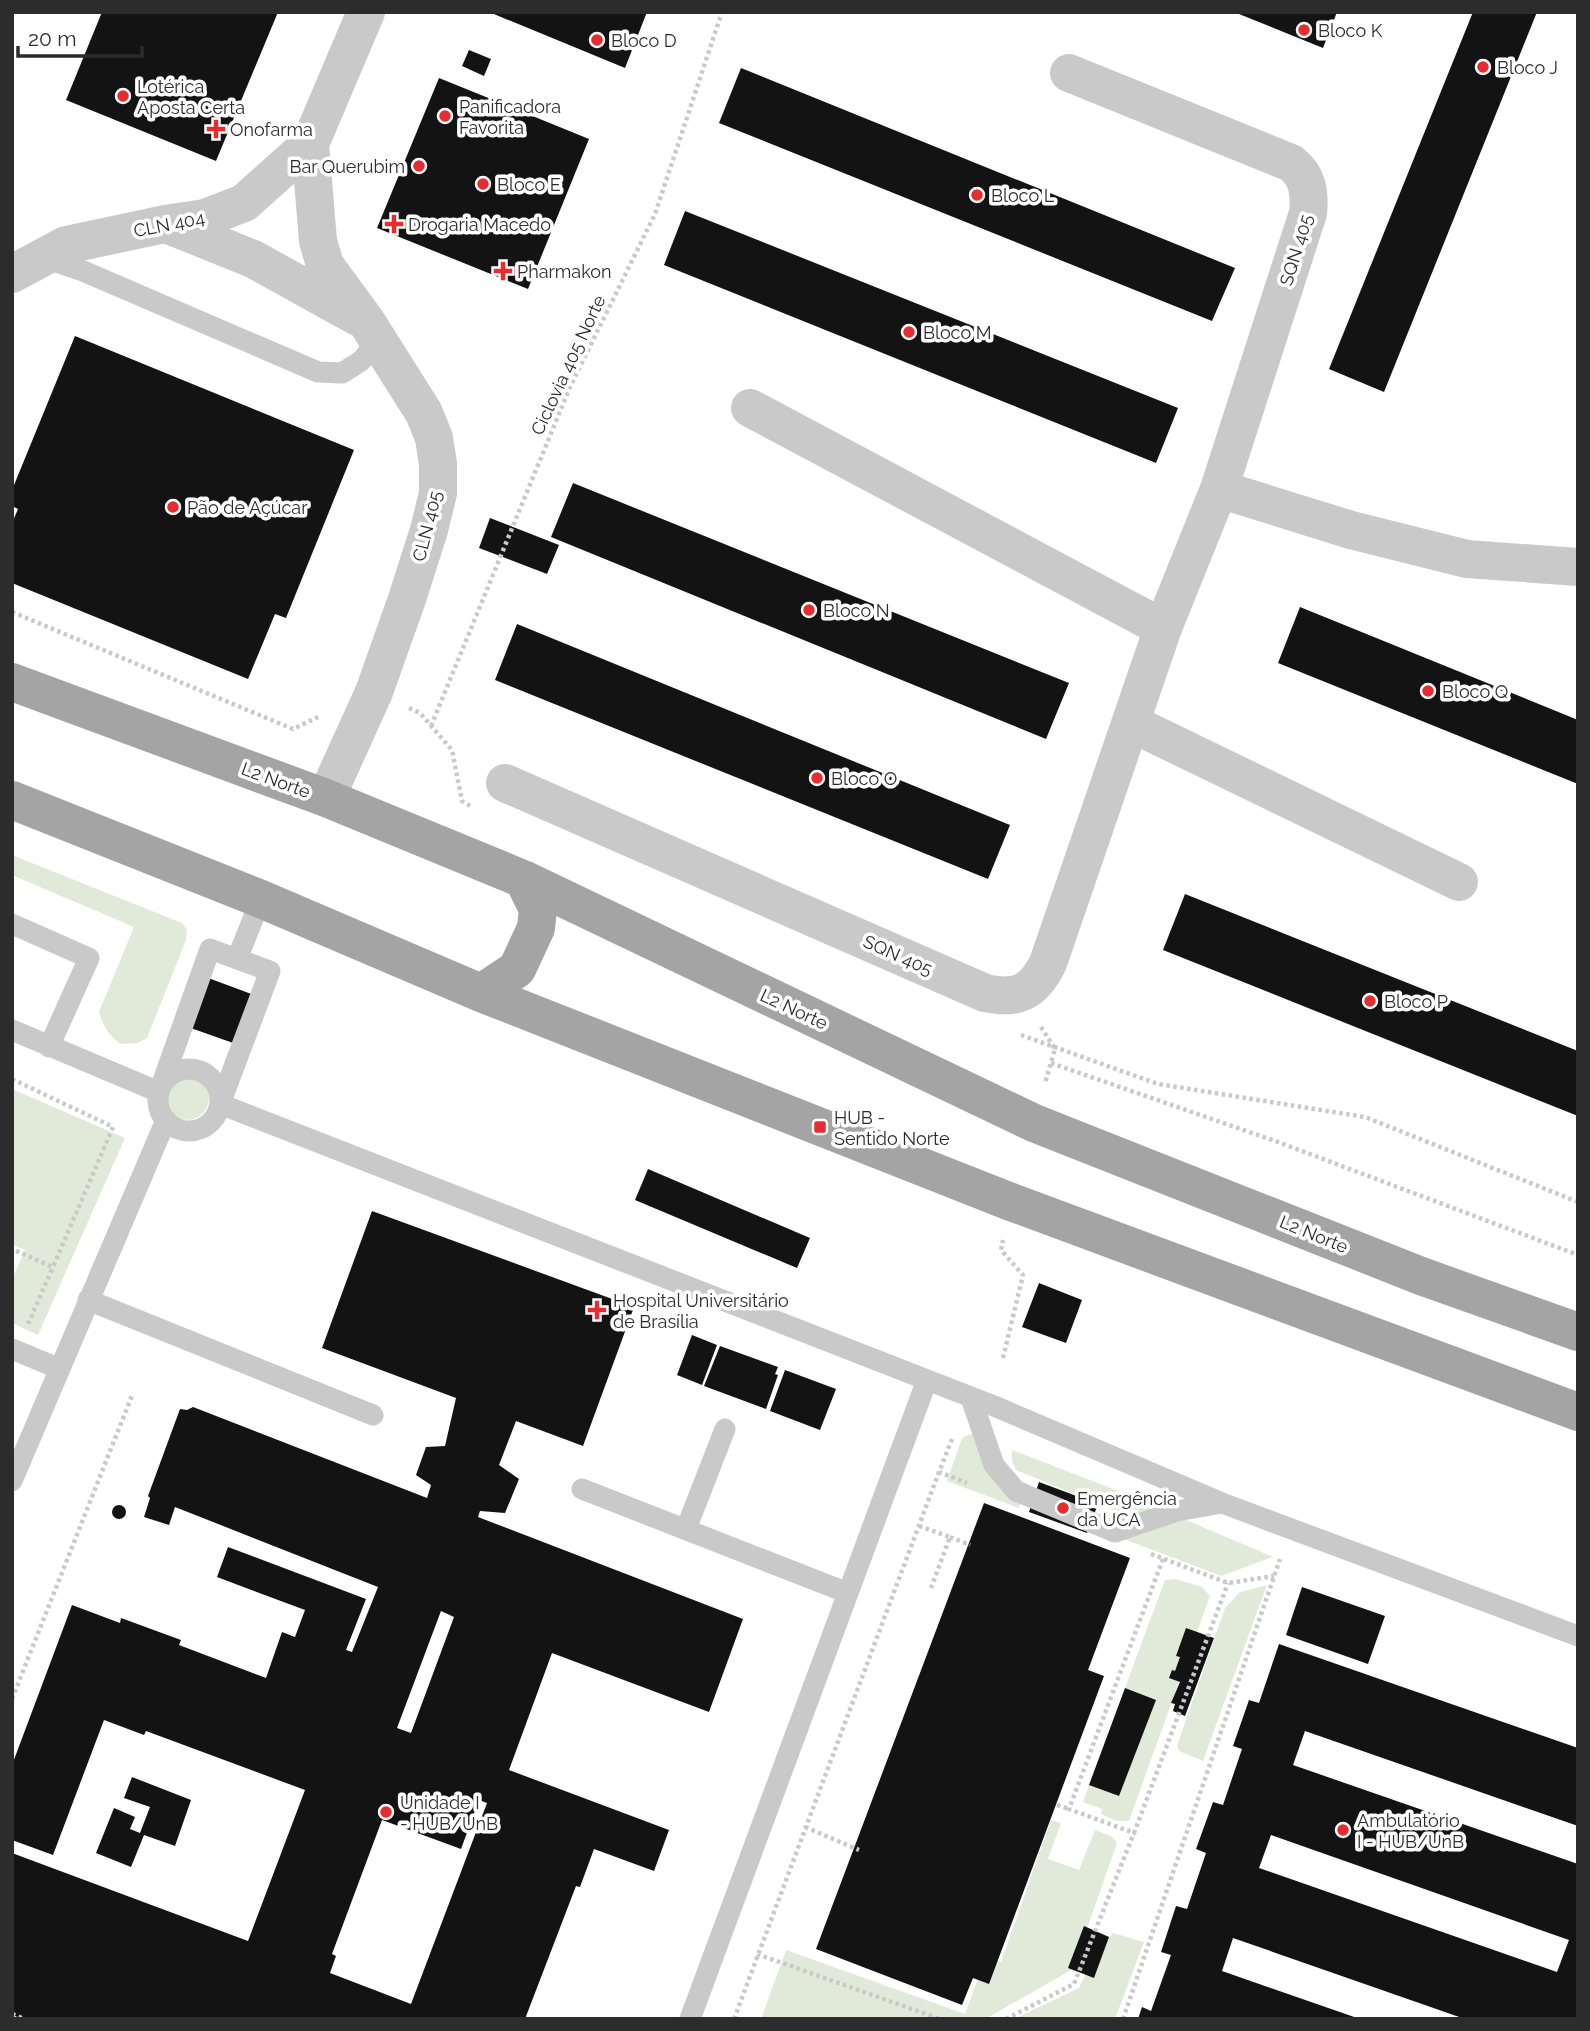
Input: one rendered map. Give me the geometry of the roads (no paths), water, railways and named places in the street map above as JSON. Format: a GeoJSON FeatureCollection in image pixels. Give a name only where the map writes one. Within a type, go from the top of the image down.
{"type":"FeatureCollection","features":[{"type":"Feature","properties":{"kind":"main road","name":"L2 Norte"},"geometry":{"type":"LineString","coordinates":[[12,682],[326,798],[523,879],[1034,1123],[1420,1276],[1578,1332]]}},
{"type":"Feature","properties":{"kind":"main road"},"geometry":{"type":"LineString","coordinates":[[12,800],[261,899],[481,993],[1011,1202],[1578,1412]]}},
{"type":"Feature","properties":{"kind":"main road"},"geometry":{"type":"LineString","coordinates":[[481,993],[517,969],[536,928],[538,909],[523,879]]}},
{"type":"Feature","properties":{"kind":"street"},"geometry":{"type":"LineString","coordinates":[[310,145],[366,12]]}},
{"type":"Feature","properties":{"kind":"street","name":"SQN 405"},"geometry":{"type":"LineString","coordinates":[[505,783],[985,993],[1005,998],[1020,994],[1038,979],[1048,963],[1163,628],[1219,489],[1308,213],[1310,196],[1302,171],[1291,163],[1069,73]]}},
{"type":"Feature","properties":{"kind":"street","name":"CLN 404"},"geometry":{"type":"LineString","coordinates":[[26,265],[65,245],[205,218],[244,204],[310,145]]}},
{"type":"Feature","properties":{"kind":"street","name":"CLN 405"},"geometry":{"type":"LineString","coordinates":[[310,145],[318,241],[325,265],[372,331],[424,413],[434,438],[438,483],[429,530],[374,692],[326,798]]}},
{"type":"Feature","properties":{"kind":"street"},"geometry":{"type":"LineString","coordinates":[[165,224],[253,259],[372,331]]}},
{"type":"Feature","properties":{"kind":"street"},"geometry":{"type":"LineString","coordinates":[[750,408],[1163,628]]}},
{"type":"Feature","properties":{"kind":"street"},"geometry":{"type":"LineString","coordinates":[[1219,489],[1351,530],[1466,559],[1578,567]]}},
{"type":"Feature","properties":{"kind":"street"},"geometry":{"type":"LineString","coordinates":[[1131,723],[1459,882]]}},
{"type":"Feature","properties":{"kind":"lane"},"geometry":{"type":"LineString","coordinates":[[26,265],[83,271],[318,372],[342,373],[361,362],[372,331]]}},
{"type":"Feature","properties":{"kind":"lane"},"geometry":{"type":"LineString","coordinates":[[237,959],[261,899]]}},
{"type":"Feature","properties":{"kind":"lane"},"geometry":{"type":"LineString","coordinates":[[12,924],[89,958],[49,1047]]}},
{"type":"Feature","properties":{"kind":"lane"},"geometry":{"type":"LineString","coordinates":[[210,950],[237,959],[270,971],[217,1114],[201,1128],[181,1129],[166,1119],[160,1111],[159,1092],[210,950]]}},
{"type":"Feature","properties":{"kind":"lane"},"geometry":{"type":"LineString","coordinates":[[12,1030],[159,1092]]}},
{"type":"Feature","properties":{"kind":"lane"},"geometry":{"type":"LineString","coordinates":[[159,1092],[169,1076],[178,1071],[199,1070],[215,1083],[220,1104]]}},
{"type":"Feature","properties":{"kind":"lane"},"geometry":{"type":"LineString","coordinates":[[220,1104],[927,1380],[1222,1503],[1578,1636]]}},
{"type":"Feature","properties":{"kind":"lane"},"geometry":{"type":"LineString","coordinates":[[12,1481],[166,1119]]}},
{"type":"Feature","properties":{"kind":"lane"},"geometry":{"type":"LineString","coordinates":[[88,1300],[373,1415]]}},
{"type":"Feature","properties":{"kind":"lane"},"geometry":{"type":"LineString","coordinates":[[12,1349],[60,1369]]}},
{"type":"Feature","properties":{"kind":"lane"},"geometry":{"type":"LineString","coordinates":[[690,2019],[927,1380]]}},
{"type":"Feature","properties":{"kind":"lane"},"geometry":{"type":"LineString","coordinates":[[971,1398],[994,1465],[1016,1491],[1115,1532],[1177,1511],[1222,1503]]}},
{"type":"Feature","properties":{"kind":"lane"},"geometry":{"type":"LineString","coordinates":[[686,1529],[725,1429]]}},
{"type":"Feature","properties":{"kind":"lane"},"geometry":{"type":"LineString","coordinates":[[582,1489],[848,1593]]}},
{"type":"Feature","properties":{"kind":"place","name":"Bloco K"},"geometry":{"type":"Point","coordinates":[1304,30]}},
{"type":"Feature","properties":{"kind":"place","name":"Bloco D"},"geometry":{"type":"Point","coordinates":[597,40]}},
{"type":"Feature","properties":{"kind":"place","name":"Bloco J"},"geometry":{"type":"Point","coordinates":[1483,67]}},
{"type":"Feature","properties":{"kind":"place","name":"Lotérica Aposta Certa"},"geometry":{"type":"Point","coordinates":[123,96]}},
{"type":"Feature","properties":{"kind":"place","name":"Panificadora Favorita"},"geometry":{"type":"Point","coordinates":[445,116]}},
{"type":"Feature","properties":{"kind":"place","name":"Onofarma"},"geometry":{"type":"Point","coordinates":[216,129]}},
{"type":"Feature","properties":{"kind":"place","name":"Bar Querubim"},"geometry":{"type":"Point","coordinates":[419,166]}},
{"type":"Feature","properties":{"kind":"place","name":"Bloco E"},"geometry":{"type":"Point","coordinates":[483,184]}},
{"type":"Feature","properties":{"kind":"place","name":"Bloco L"},"geometry":{"type":"Point","coordinates":[977,195]}},
{"type":"Feature","properties":{"kind":"place","name":"Drogaria Macedo"},"geometry":{"type":"Point","coordinates":[394,224]}},
{"type":"Feature","properties":{"kind":"place","name":"Pharmakon"},"geometry":{"type":"Point","coordinates":[503,271]}},
{"type":"Feature","properties":{"kind":"place","name":"Bloco M"},"geometry":{"type":"Point","coordinates":[909,332]}},
{"type":"Feature","properties":{"kind":"place","name":"Pão de Açúcar"},"geometry":{"type":"Point","coordinates":[173,507]}},
{"type":"Feature","properties":{"kind":"place","name":"Bloco N"},"geometry":{"type":"Point","coordinates":[809,610]}},
{"type":"Feature","properties":{"kind":"place","name":"Bloco Q"},"geometry":{"type":"Point","coordinates":[1428,691]}},
{"type":"Feature","properties":{"kind":"place","name":"Bloco O"},"geometry":{"type":"Point","coordinates":[817,778]}},
{"type":"Feature","properties":{"kind":"place","name":"Bloco P"},"geometry":{"type":"Point","coordinates":[1370,1001]}},
{"type":"Feature","properties":{"kind":"place","name":"HUB - Sentido Norte"},"geometry":{"type":"Point","coordinates":[820,1127]}},
{"type":"Feature","properties":{"kind":"place","name":"Hospital Universitário de Brasília"},"geometry":{"type":"Point","coordinates":[597,1310]}},
{"type":"Feature","properties":{"kind":"place","name":"Emergência da UCA"},"geometry":{"type":"Point","coordinates":[1063,1508]}},
{"type":"Feature","properties":{"kind":"place","name":"Unidade I - HUB/UnB"},"geometry":{"type":"Point","coordinates":[386,1812]}},
{"type":"Feature","properties":{"kind":"place","name":"Ambulatório I - HUB/UnB"},"geometry":{"type":"Point","coordinates":[1343,1830]}}]}
